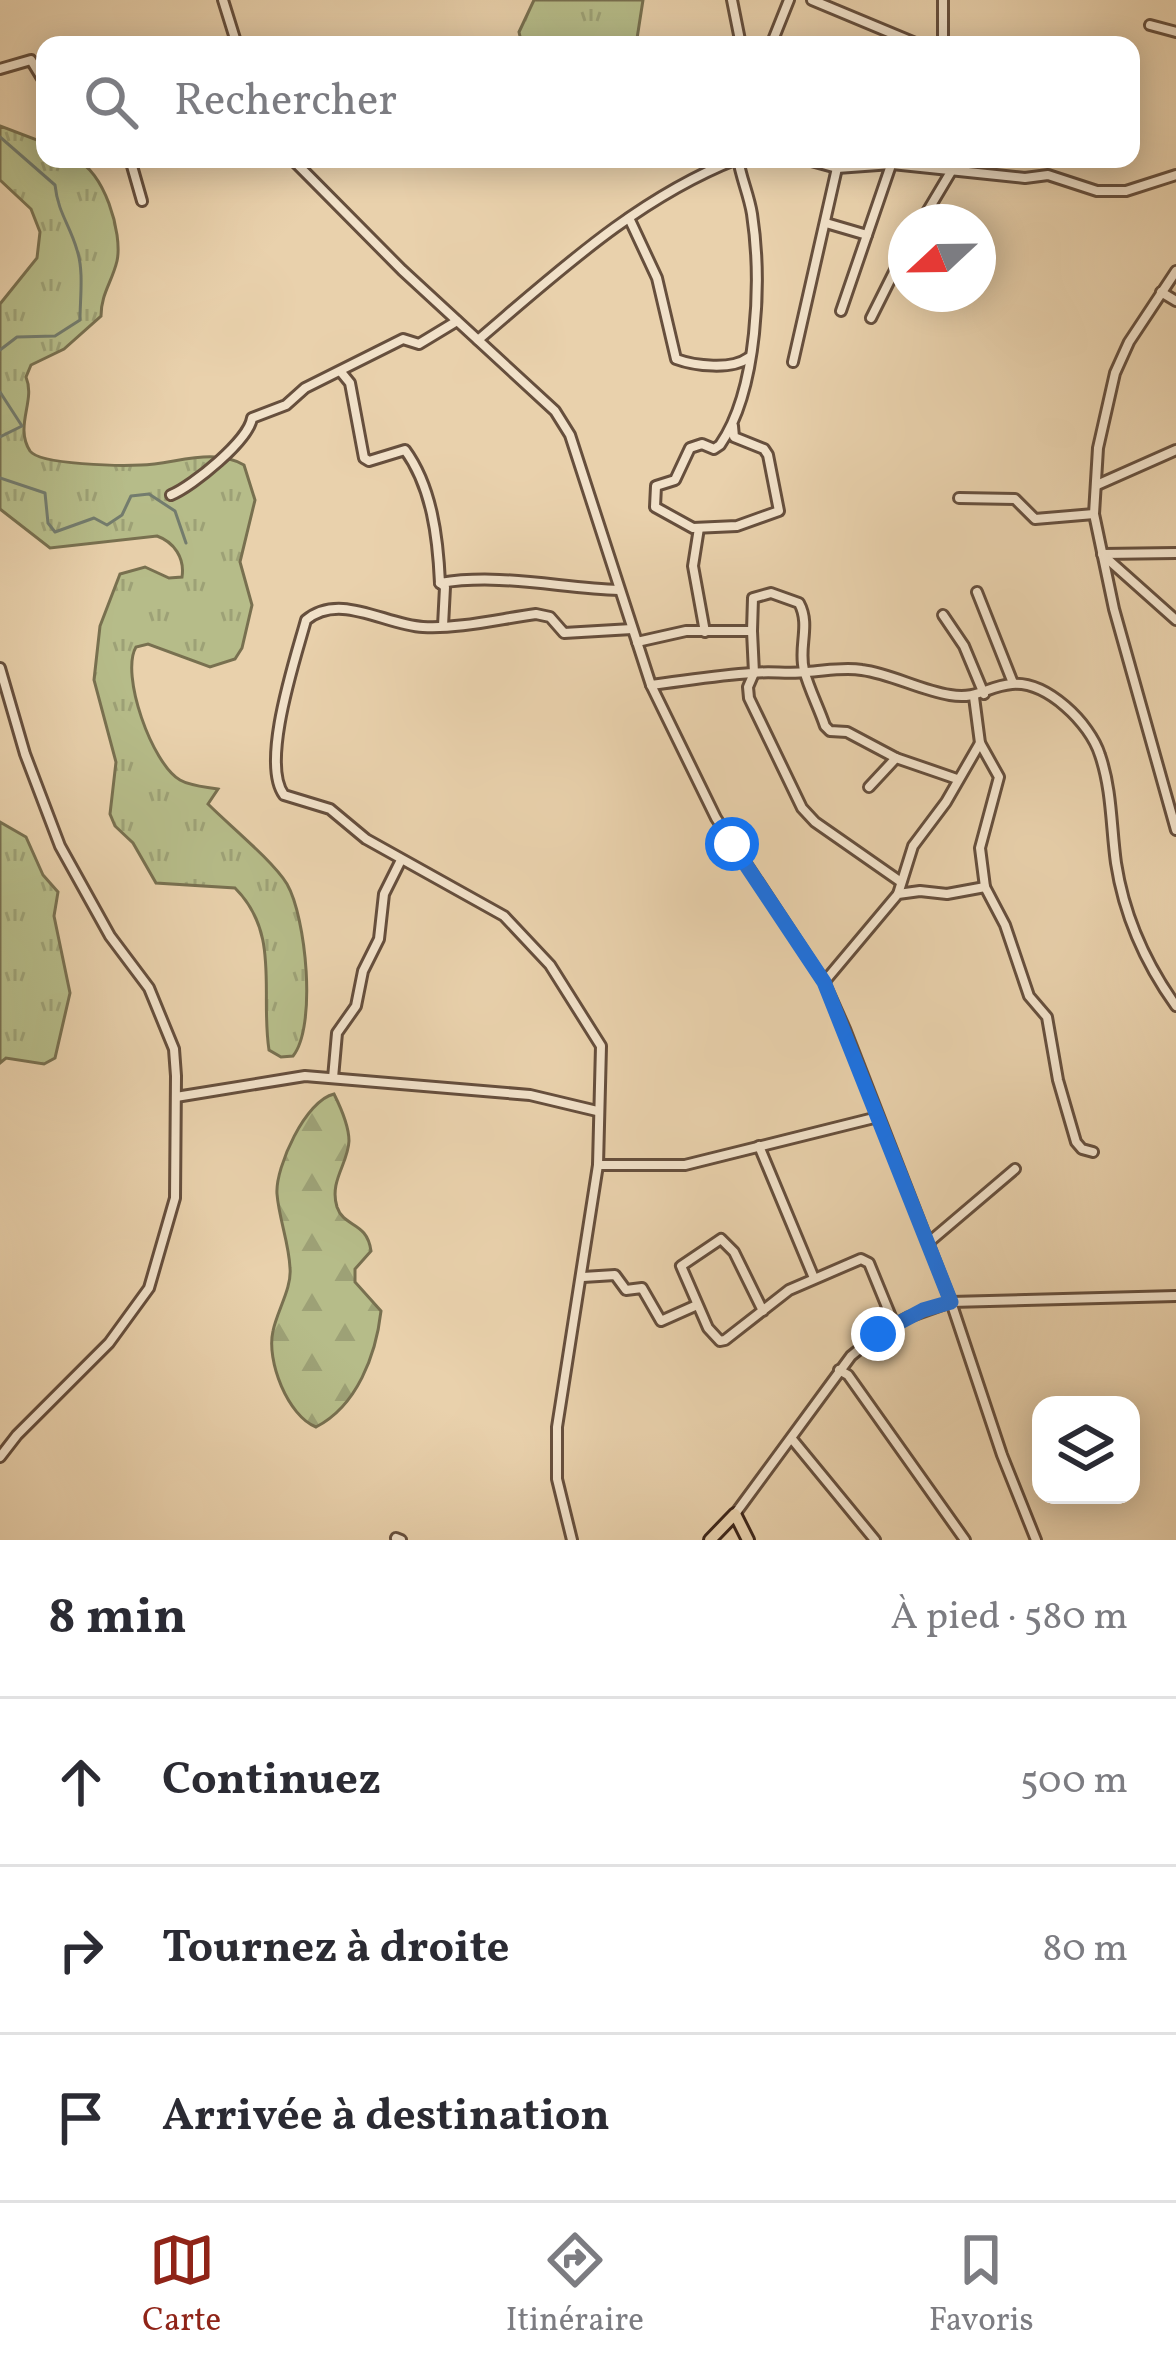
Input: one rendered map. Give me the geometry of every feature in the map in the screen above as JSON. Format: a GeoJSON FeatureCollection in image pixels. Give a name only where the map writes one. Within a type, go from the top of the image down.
{"type":"FeatureCollection","features":[{"type":"Feature","properties":{"kind":"main road"},"geometry":{"type":"LineString","coordinates":[[710,1540],[734,1514],[748,1540]]}},
{"type":"Feature","properties":{"kind":"street"},"geometry":{"type":"LineString","coordinates":[[223,0],[234,36]]}},
{"type":"Feature","properties":{"kind":"street"},"geometry":{"type":"LineString","coordinates":[[732,0],[739,36]]}},
{"type":"Feature","properties":{"kind":"street"},"geometry":{"type":"LineString","coordinates":[[775,36],[789,0]]}},
{"type":"Feature","properties":{"kind":"street"},"geometry":{"type":"LineString","coordinates":[[812,0],[898,36]]}},
{"type":"Feature","properties":{"kind":"street"},"geometry":{"type":"LineString","coordinates":[[943,0],[943,36]]}},
{"type":"Feature","properties":{"kind":"street"},"geometry":{"type":"LineString","coordinates":[[1150,25],[1176,32]]}},
{"type":"Feature","properties":{"kind":"street"},"geometry":{"type":"LineString","coordinates":[[0,69],[31,60],[36,68]]}},
{"type":"Feature","properties":{"kind":"street"},"geometry":{"type":"LineString","coordinates":[[133,168],[142,201]]}},
{"type":"Feature","properties":{"kind":"street"},"geometry":{"type":"LineString","coordinates":[[301,168],[555,411],[570,435],[651,686],[716,818],[824,982],[951,1302],[1036,1540]]}},
{"type":"Feature","properties":{"kind":"street"},"geometry":{"type":"LineString","coordinates":[[478,340],[585,248],[721,168]]}},
{"type":"Feature","properties":{"kind":"street"},"geometry":{"type":"LineString","coordinates":[[733,427],[734,437],[768,455],[779,511],[737,526],[699,528],[687,527],[655,507],[655,489],[675,480],[690,448],[702,444],[717,448],[741,406],[754,321],[752,218],[739,168]]}},
{"type":"Feature","properties":{"kind":"street"},"geometry":{"type":"LineString","coordinates":[[794,362],[837,168]]}},
{"type":"Feature","properties":{"kind":"street"},"geometry":{"type":"LineString","coordinates":[[842,311],[891,168]]}},
{"type":"Feature","properties":{"kind":"street"},"geometry":{"type":"LineString","coordinates":[[946,168],[1025,178],[1048,175],[1097,190],[1126,191],[1176,175]]}},
{"type":"Feature","properties":{"kind":"street"},"geometry":{"type":"LineString","coordinates":[[932,204],[952,170]]}},
{"type":"Feature","properties":{"kind":"street"},"geometry":{"type":"LineString","coordinates":[[629,218],[657,278],[676,358],[692,365],[739,365],[749,357]]}},
{"type":"Feature","properties":{"kind":"street"},"geometry":{"type":"LineString","coordinates":[[826,223],[867,235]]}},
{"type":"Feature","properties":{"kind":"street"},"geometry":{"type":"LineString","coordinates":[[1176,272],[1129,342],[1115,374],[1098,448],[1094,514],[1176,830]]}},
{"type":"Feature","properties":{"kind":"street"},"geometry":{"type":"LineString","coordinates":[[871,318],[888,284]]}},
{"type":"Feature","properties":{"kind":"street"},"geometry":{"type":"LineString","coordinates":[[1161,292],[1176,301]]}},
{"type":"Feature","properties":{"kind":"street"},"geometry":{"type":"LineString","coordinates":[[171,495],[186,488],[245,436],[252,418],[286,405],[305,388],[403,339],[423,343],[457,320]]}},
{"type":"Feature","properties":{"kind":"street"},"geometry":{"type":"LineString","coordinates":[[341,372],[350,383],[364,458],[369,461],[404,450],[429,501],[440,583],[445,586],[443,626]]}},
{"type":"Feature","properties":{"kind":"street"},"geometry":{"type":"LineString","coordinates":[[1097,485],[1176,450]]}},
{"type":"Feature","properties":{"kind":"street"},"geometry":{"type":"LineString","coordinates":[[958,498],[1016,499],[1035,519],[1094,514]]}},
{"type":"Feature","properties":{"kind":"street"},"geometry":{"type":"LineString","coordinates":[[699,528],[693,566],[705,632]]}},
{"type":"Feature","properties":{"kind":"street"},"geometry":{"type":"LineString","coordinates":[[1102,554],[1176,553]]}},
{"type":"Feature","properties":{"kind":"street"},"geometry":{"type":"LineString","coordinates":[[1102,554],[1176,620]]}},
{"type":"Feature","properties":{"kind":"street"},"geometry":{"type":"LineString","coordinates":[[440,583],[563,583],[620,590]]}},
{"type":"Feature","properties":{"kind":"street"},"geometry":{"type":"LineString","coordinates":[[977,592],[1013,683]]}},
{"type":"Feature","properties":{"kind":"street"},"geometry":{"type":"LineString","coordinates":[[901,882],[802,808],[749,698],[754,673],[751,603],[759,594],[771,593],[799,603],[806,620],[801,652],[805,672],[824,726],[956,779]]}},
{"type":"Feature","properties":{"kind":"street"},"geometry":{"type":"LineString","coordinates":[[572,1540],[560,1501],[556,1454],[598,1166],[601,1046],[550,965],[504,916],[347,827],[330,809],[280,792],[276,772],[284,709],[306,620],[312,614],[355,609],[395,624],[443,626],[536,614],[550,617],[564,633],[632,629]]}},
{"type":"Feature","properties":{"kind":"street"},"geometry":{"type":"LineString","coordinates":[[943,615],[964,646],[979,695],[980,742],[999,778],[980,848],[985,887],[1006,925],[1028,996],[1047,1017],[1076,1142],[1082,1150],[1093,1152]]}},
{"type":"Feature","properties":{"kind":"street"},"geometry":{"type":"LineString","coordinates":[[637,643],[686,631],[752,631]]}},
{"type":"Feature","properties":{"kind":"street"},"geometry":{"type":"LineString","coordinates":[[0,668],[25,754],[60,846],[110,936],[148,988],[165,1024],[174,1049],[176,1097],[176,1198],[149,1288],[109,1343],[0,1457]]}},
{"type":"Feature","properties":{"kind":"street"},"geometry":{"type":"LineString","coordinates":[[651,686],[754,673],[864,670],[907,685],[979,695],[1013,683],[1030,686],[1065,706],[1093,739],[1111,806],[1117,866],[1129,916],[1153,974],[1176,1006]]}},
{"type":"Feature","properties":{"kind":"street"},"geometry":{"type":"LineString","coordinates":[[824,982],[898,894],[913,846],[946,802],[980,742]]}},
{"type":"Feature","properties":{"kind":"street"},"geometry":{"type":"LineString","coordinates":[[868,787],[896,758]]}},
{"type":"Feature","properties":{"kind":"street"},"geometry":{"type":"LineString","coordinates":[[333,1078],[337,1034],[356,1006],[362,971],[379,939],[384,894],[401,860]]}},
{"type":"Feature","properties":{"kind":"street"},"geometry":{"type":"LineString","coordinates":[[898,894],[947,894],[985,887]]}},
{"type":"Feature","properties":{"kind":"street"},"geometry":{"type":"LineString","coordinates":[[176,1097],[305,1076],[530,1095],[597,1111]]}},
{"type":"Feature","properties":{"kind":"street"},"geometry":{"type":"LineString","coordinates":[[598,1166],[676,1166],[878,1117]]}},
{"type":"Feature","properties":{"kind":"street"},"geometry":{"type":"LineString","coordinates":[[759,1146],[814,1278]]}},
{"type":"Feature","properties":{"kind":"street"},"geometry":{"type":"LineString","coordinates":[[928,1243],[1015,1169]]}},
{"type":"Feature","properties":{"kind":"street"},"geometry":{"type":"LineString","coordinates":[[764,1311],[734,1252],[719,1238],[681,1266],[697,1305],[720,1341],[764,1311],[789,1290],[866,1260],[894,1324]]}},
{"type":"Feature","properties":{"kind":"street"},"geometry":{"type":"LineString","coordinates":[[583,1277],[615,1275],[626,1290],[642,1288],[661,1321],[697,1305]]}},
{"type":"Feature","properties":{"kind":"street"},"geometry":{"type":"LineString","coordinates":[[734,1514],[839,1370],[864,1344],[894,1324],[951,1302],[1176,1296]]}},
{"type":"Feature","properties":{"kind":"street"},"geometry":{"type":"LineString","coordinates":[[839,1370],[860,1391],[965,1540]]}},
{"type":"Feature","properties":{"kind":"street"},"geometry":{"type":"LineString","coordinates":[[792,1438],[875,1540]]}},
{"type":"Feature","properties":{"kind":"green space"},"geometry":{"type":"Polygon","coordinates":[[[534,0],[643,0],[637,36],[520,36],[534,0]]]}},
{"type":"Feature","properties":{"kind":"green space"},"geometry":{"type":"Polygon","coordinates":[[[0,126],[36,140],[36,168],[88,168],[109,204],[117,235],[117,261],[101,316],[64,349],[31,365],[26,377],[29,395],[24,432],[30,451],[82,464],[141,465],[220,457],[244,465],[255,500],[240,562],[252,605],[242,648],[235,659],[210,667],[148,644],[136,647],[132,677],[142,718],[169,771],[184,782],[218,789],[208,804],[272,865],[294,900],[304,945],[307,997],[293,1056],[281,1057],[269,1050],[264,944],[249,906],[235,888],[156,883],[110,814],[116,762],[94,680],[100,626],[120,574],[145,567],[169,578],[182,577],[177,552],[157,536],[50,548],[0,509],[0,304],[37,258],[40,232],[31,209],[0,180],[0,126]]]}},
{"type":"Feature","properties":{"kind":"green space"},"geometry":{"type":"Polygon","coordinates":[[[0,822],[26,837],[43,875],[58,892],[54,916],[70,993],[55,1058],[44,1064],[6,1058],[0,1063],[0,822]]]}},
{"type":"Feature","properties":{"kind":"green space"},"geometry":{"type":"Polygon","coordinates":[[[334,1094],[349,1141],[335,1198],[340,1214],[369,1241],[371,1251],[355,1269],[355,1282],[381,1311],[362,1378],[343,1406],[316,1427],[288,1400],[273,1357],[273,1331],[290,1276],[277,1194],[294,1136],[313,1108],[334,1094]]]}},
{"type":"Feature","properties":{"kind":"waterway"},"geometry":{"type":"LineString","coordinates":[[0,137],[55,185],[79,258],[81,285],[80,320],[55,336],[17,337],[0,350]]}},
{"type":"Feature","properties":{"kind":"waterway"},"geometry":{"type":"LineString","coordinates":[[0,392],[22,426],[0,437]]}},
{"type":"Feature","properties":{"kind":"waterway"},"geometry":{"type":"LineString","coordinates":[[0,478],[45,493],[48,523],[55,532],[94,518],[107,525],[122,515],[131,496],[149,494],[175,511],[186,543]]}},
{"type":"Feature","properties":{"kind":"route"},"geometry":{"type":"LineString","coordinates":[[732,844],[824,982],[951,1302],[923,1310],[878,1334]]}}]}
